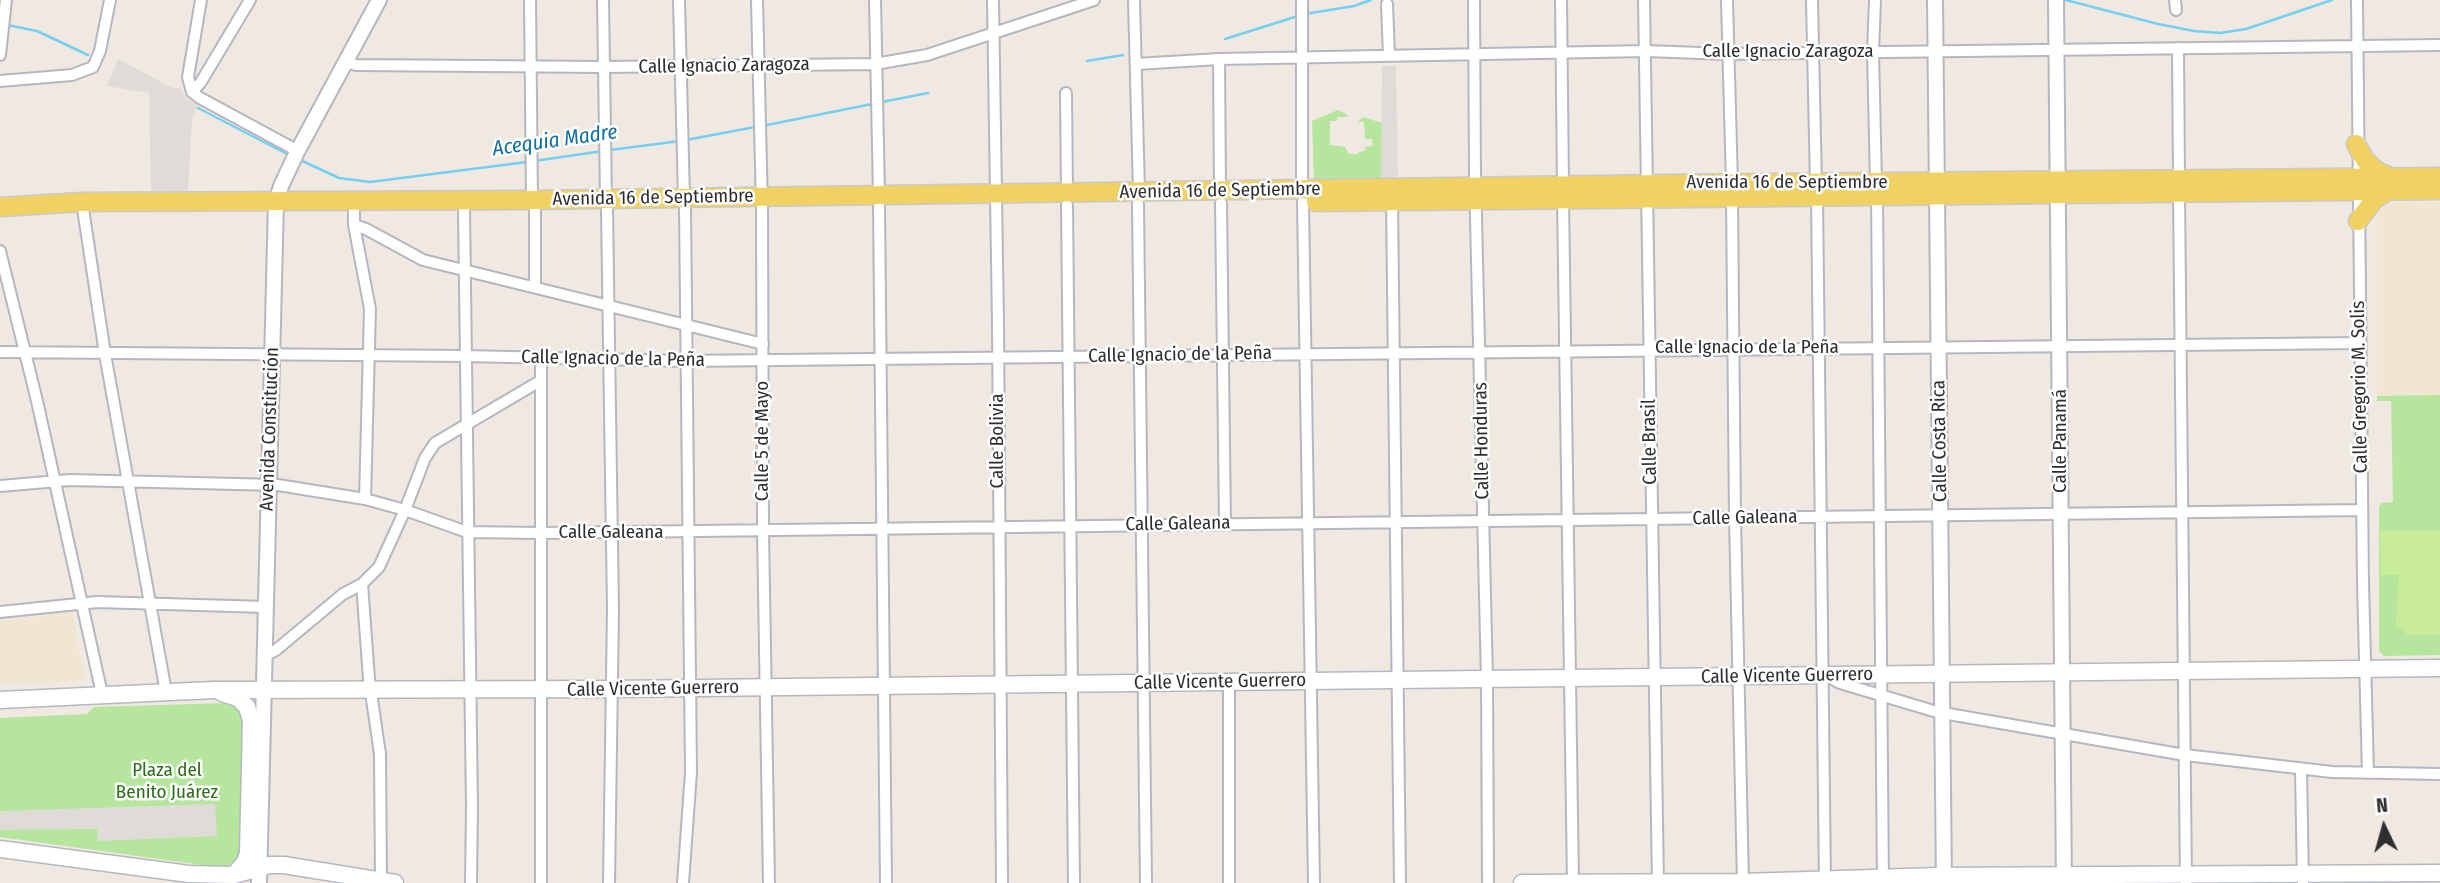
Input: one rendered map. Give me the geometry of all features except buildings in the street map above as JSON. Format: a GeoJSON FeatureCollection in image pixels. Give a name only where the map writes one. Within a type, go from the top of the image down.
{"type":"FeatureCollection","features":[{"type":"Feature","properties":{"kind":"main road"},"geometry":{"type":"LineString","coordinates":[[2357,145],[2365,160],[2389,184],[2358,218],[2328,185],[2344,167],[2357,145]]}},
{"type":"Feature","properties":{"kind":"main road","name":"Avenida 16 de Septiembre"},"geometry":{"type":"LineString","coordinates":[[2389,184],[2440,177]]}},
{"type":"Feature","properties":{"kind":"main road","name":"Avenida 16 de Septiembre"},"geometry":{"type":"LineString","coordinates":[[0,207],[533,205],[2357,184],[2389,184],[2440,190]]}},
{"type":"Feature","properties":{"kind":"main road","name":"Avenida 16 de Septiembre"},"geometry":{"type":"LineString","coordinates":[[1303,196],[1392,201],[1476,194]]}},
{"type":"Feature","properties":{"kind":"main road","name":"Avenida 16 de Septiembre"},"geometry":{"type":"LineString","coordinates":[[276,207],[354,218],[533,205]]}},
{"type":"Feature","properties":{"kind":"main road","name":"Avenida 16 de Septiembre"},"geometry":{"type":"LineString","coordinates":[[0,218],[82,207]]}},
{"type":"Feature","properties":{"kind":"main road","name":"Calle Vicente Guerrero"},"geometry":{"type":"LineString","coordinates":[[0,700],[213,690],[611,690],[2440,668]]}},
{"type":"Feature","properties":{"kind":"main road"},"geometry":{"type":"LineString","coordinates":[[213,690],[238,698],[250,714],[248,853],[245,862],[234,875]]}},
{"type":"Feature","properties":{"kind":"main road"},"geometry":{"type":"LineString","coordinates":[[0,849],[189,874],[259,875],[284,865],[388,882]]}},
{"type":"Feature","properties":{"kind":"main road"},"geometry":{"type":"LineString","coordinates":[[1522,883],[2303,879],[2440,873]]}},
{"type":"Feature","properties":{"kind":"street"},"geometry":{"type":"LineString","coordinates":[[0,55],[6,0]]}},
{"type":"Feature","properties":{"kind":"street"},"geometry":{"type":"LineString","coordinates":[[0,81],[72,75],[93,67],[100,51],[110,0]]}},
{"type":"Feature","properties":{"kind":"street"},"geometry":{"type":"LineString","coordinates":[[201,0],[188,77],[192,92],[297,151]]}},
{"type":"Feature","properties":{"kind":"street"},"geometry":{"type":"LineString","coordinates":[[192,92],[201,82],[250,0]]}},
{"type":"Feature","properties":{"kind":"street","name":"Avenida Constitución"},"geometry":{"type":"LineString","coordinates":[[259,875],[276,207],[297,151],[379,0]]}},
{"type":"Feature","properties":{"kind":"street"},"geometry":{"type":"LineString","coordinates":[[530,0],[535,287]]}},
{"type":"Feature","properties":{"kind":"street"},"geometry":{"type":"LineString","coordinates":[[603,0],[612,533],[609,883]]}},
{"type":"Feature","properties":{"kind":"street"},"geometry":{"type":"LineString","coordinates":[[679,0],[685,203],[691,689],[690,815],[683,883]]}},
{"type":"Feature","properties":{"kind":"street","name":"Calle 5 de Mayo"},"geometry":{"type":"LineString","coordinates":[[757,0],[762,202],[763,531],[769,883]]}},
{"type":"Feature","properties":{"kind":"street"},"geometry":{"type":"LineString","coordinates":[[874,0],[879,201],[886,883]]}},
{"type":"Feature","properties":{"kind":"street","name":"Calle Bolivia"},"geometry":{"type":"LineString","coordinates":[[993,0],[999,357],[1002,883]]}},
{"type":"Feature","properties":{"kind":"street","name":"Calle Ignacio Zaragoza"},"geometry":{"type":"LineString","coordinates":[[345,62],[356,65],[603,67],[875,64],[926,55],[1094,0]]}},
{"type":"Feature","properties":{"kind":"street"},"geometry":{"type":"LineString","coordinates":[[1134,0],[1146,883]]}},
{"type":"Feature","properties":{"kind":"street","name":"Calle Honduras"},"geometry":{"type":"LineString","coordinates":[[1474,0],[1487,679],[1488,883]]}},
{"type":"Feature","properties":{"kind":"street"},"geometry":{"type":"LineString","coordinates":[[1562,0],[1564,350],[1573,883]]}},
{"type":"Feature","properties":{"kind":"street","name":"Calle Brasil"},"geometry":{"type":"LineString","coordinates":[[1644,0],[1658,882]]}},
{"type":"Feature","properties":{"kind":"street"},"geometry":{"type":"LineString","coordinates":[[1727,0],[1743,882]]}},
{"type":"Feature","properties":{"kind":"street"},"geometry":{"type":"LineString","coordinates":[[1875,0],[1873,52],[1883,674],[1883,880]]}},
{"type":"Feature","properties":{"kind":"street","name":"Calle Costa Rica"},"geometry":{"type":"LineString","coordinates":[[1935,0],[1944,880]]}},
{"type":"Feature","properties":{"kind":"street"},"geometry":{"type":"LineString","coordinates":[[1302,1],[1307,524],[1314,883]]}},
{"type":"Feature","properties":{"kind":"street"},"geometry":{"type":"LineString","coordinates":[[1812,1],[1815,52],[1825,881]]}},
{"type":"Feature","properties":{"kind":"street","name":"Calle Panamá"},"geometry":{"type":"LineString","coordinates":[[2056,3],[2064,879]]}},
{"type":"Feature","properties":{"kind":"street"},"geometry":{"type":"LineString","coordinates":[[1387,4],[1389,56]]}},
{"type":"Feature","properties":{"kind":"street","name":"Calle Gregorio M. Solis"},"geometry":{"type":"LineString","coordinates":[[2357,4],[2359,342],[2368,773]]}},
{"type":"Feature","properties":{"kind":"street","name":"Calle Ignacio Zaragoza"},"geometry":{"type":"LineString","coordinates":[[1136,56],[1219,59],[1646,51],[1727,54],[2440,45]]}},
{"type":"Feature","properties":{"kind":"street"},"geometry":{"type":"LineString","coordinates":[[2178,48],[2186,880]]}},
{"type":"Feature","properties":{"kind":"street"},"geometry":{"type":"LineString","coordinates":[[1219,59],[1225,524]]}},
{"type":"Feature","properties":{"kind":"street"},"geometry":{"type":"LineString","coordinates":[[1066,93],[1074,883]]}},
{"type":"Feature","properties":{"kind":"street"},"geometry":{"type":"LineString","coordinates":[[1392,201],[1401,883]]}},
{"type":"Feature","properties":{"kind":"street"},"geometry":{"type":"LineString","coordinates":[[82,207],[105,354],[166,692]]}},
{"type":"Feature","properties":{"kind":"street"},"geometry":{"type":"LineString","coordinates":[[464,211],[471,883]]}},
{"type":"Feature","properties":{"kind":"street"},"geometry":{"type":"LineString","coordinates":[[354,218],[366,229],[423,260],[763,344]]}},
{"type":"Feature","properties":{"kind":"street"},"geometry":{"type":"LineString","coordinates":[[354,218],[356,243],[368,292],[365,499]]}},
{"type":"Feature","properties":{"kind":"street"},"geometry":{"type":"LineString","coordinates":[[0,251],[102,694]]}},
{"type":"Feature","properties":{"kind":"street","name":"Calle Ignacio de la Peña"},"geometry":{"type":"LineString","coordinates":[[0,352],[273,353],[764,361],[2359,342]]}},
{"type":"Feature","properties":{"kind":"street"},"geometry":{"type":"LineString","coordinates":[[541,357],[541,883]]}},
{"type":"Feature","properties":{"kind":"street"},"geometry":{"type":"LineString","coordinates":[[264,656],[276,650],[343,594],[362,584],[379,567],[386,556],[429,450],[466,423],[540,381]]}},
{"type":"Feature","properties":{"kind":"street","name":"Calle Galeana"},"geometry":{"type":"LineString","coordinates":[[0,486],[54,480],[268,484],[365,499],[467,532],[540,533],[2362,510]]}},
{"type":"Feature","properties":{"kind":"street"},"geometry":{"type":"LineString","coordinates":[[362,584],[371,690],[380,754],[388,882]]}},
{"type":"Feature","properties":{"kind":"street"},"geometry":{"type":"LineString","coordinates":[[0,612],[113,601],[266,607]]}},
{"type":"Feature","properties":{"kind":"street"},"geometry":{"type":"LineString","coordinates":[[1824,676],[1840,684],[1944,713],[2185,755],[2301,770],[2440,774]]}},
{"type":"Feature","properties":{"kind":"street"},"geometry":{"type":"LineString","coordinates":[[1229,682],[1229,883]]}},
{"type":"Feature","properties":{"kind":"street"},"geometry":{"type":"LineString","coordinates":[[2301,770],[2303,879]]}},
{"type":"Feature","properties":{"kind":"shaded area"},"geometry":{"type":"Polygon","coordinates":[[[118,59],[174,89],[180,87],[186,98],[198,104],[192,120],[188,191],[151,191],[149,93],[107,86],[118,59]]]}},
{"type":"Feature","properties":{"kind":"shaded area"},"geometry":{"type":"Polygon","coordinates":[[[1382,66],[1396,66],[1398,180],[1381,180],[1382,66]]]}},
{"type":"Feature","properties":{"kind":"shaded area"},"geometry":{"type":"Polygon","coordinates":[[[2440,202],[2440,395],[2377,396],[2377,215],[2383,207],[2393,203],[2440,202]]]}},
{"type":"Feature","properties":{"kind":"shaded area"},"geometry":{"type":"Polygon","coordinates":[[[72,612],[85,681],[0,684],[0,621],[72,612]]]}},
{"type":"Feature","properties":{"kind":"shaded area"},"geometry":{"type":"Polygon","coordinates":[[[215,804],[217,836],[98,841],[97,829],[0,830],[0,811],[215,804]]]}},
{"type":"Feature","properties":{"kind":"green space"},"geometry":{"type":"Polygon","coordinates":[[[1338,110],[1348,117],[1337,117],[1337,121],[1330,121],[1330,145],[1345,147],[1349,154],[1358,154],[1365,151],[1365,147],[1373,146],[1372,139],[1365,139],[1364,122],[1358,122],[1363,117],[1382,123],[1381,180],[1314,180],[1312,121],[1338,110]]]}},
{"type":"Feature","properties":{"kind":"green space"},"geometry":{"type":"Polygon","coordinates":[[[2440,395],[2440,655],[2384,656],[2379,651],[2379,506],[2393,502],[2391,401],[2377,401],[2377,396],[2440,395]]]}},
{"type":"Feature","properties":{"kind":"green space"},"geometry":{"type":"Polygon","coordinates":[[[2440,530],[2440,635],[2408,635],[2396,624],[2399,575],[2381,575],[2380,531],[2440,530]]]}},
{"type":"Feature","properties":{"kind":"green space","name":"Plaza del Benito Juárez"},"geometry":{"type":"Polygon","coordinates":[[[228,703],[243,711],[243,847],[236,862],[217,867],[0,837],[0,718],[87,714],[94,707],[228,703]]]}},
{"type":"Feature","properties":{"kind":"waterway","name":"Acequia Madre"},"geometry":{"type":"LineString","coordinates":[[1305,14],[1354,6],[1371,0]]}},
{"type":"Feature","properties":{"kind":"waterway","name":"Acequia Madre"},"geometry":{"type":"LineString","coordinates":[[2066,0],[2158,24],[2220,33],[2246,29],[2332,0]]}},
{"type":"Feature","properties":{"kind":"waterway","name":"Acequia Madre"},"geometry":{"type":"LineString","coordinates":[[1225,39],[1298,16]]}},
{"type":"Feature","properties":{"kind":"waterway"},"geometry":{"type":"LineString","coordinates":[[7,25],[37,31],[88,55]]}},
{"type":"Feature","properties":{"kind":"waterway","name":"Acequia Madre"},"geometry":{"type":"LineString","coordinates":[[1087,61],[1123,55]]}},
{"type":"Feature","properties":{"kind":"waterway","name":"Acequia Madre"},"geometry":{"type":"LineString","coordinates":[[882,102],[928,93]]}},
{"type":"Feature","properties":{"kind":"waterway","name":"Acequia Madre"},"geometry":{"type":"LineString","coordinates":[[762,126],[872,104]]}},
{"type":"Feature","properties":{"kind":"waterway","name":"Acequia Madre"},"geometry":{"type":"LineString","coordinates":[[198,108],[289,155]]}},
{"type":"Feature","properties":{"kind":"waterway","name":"Acequia Madre"},"geometry":{"type":"LineString","coordinates":[[686,140],[755,127]]}},
{"type":"Feature","properties":{"kind":"waterway","name":"Acequia Madre"},"geometry":{"type":"LineString","coordinates":[[610,150],[680,141]]}},
{"type":"Feature","properties":{"kind":"waterway","name":"Acequia Madre"},"geometry":{"type":"LineString","coordinates":[[534,161],[603,151]]}},
{"type":"Feature","properties":{"kind":"waterway","name":"Acequia Madre"},"geometry":{"type":"LineString","coordinates":[[298,159],[339,178],[370,182],[527,162]]}}]}
